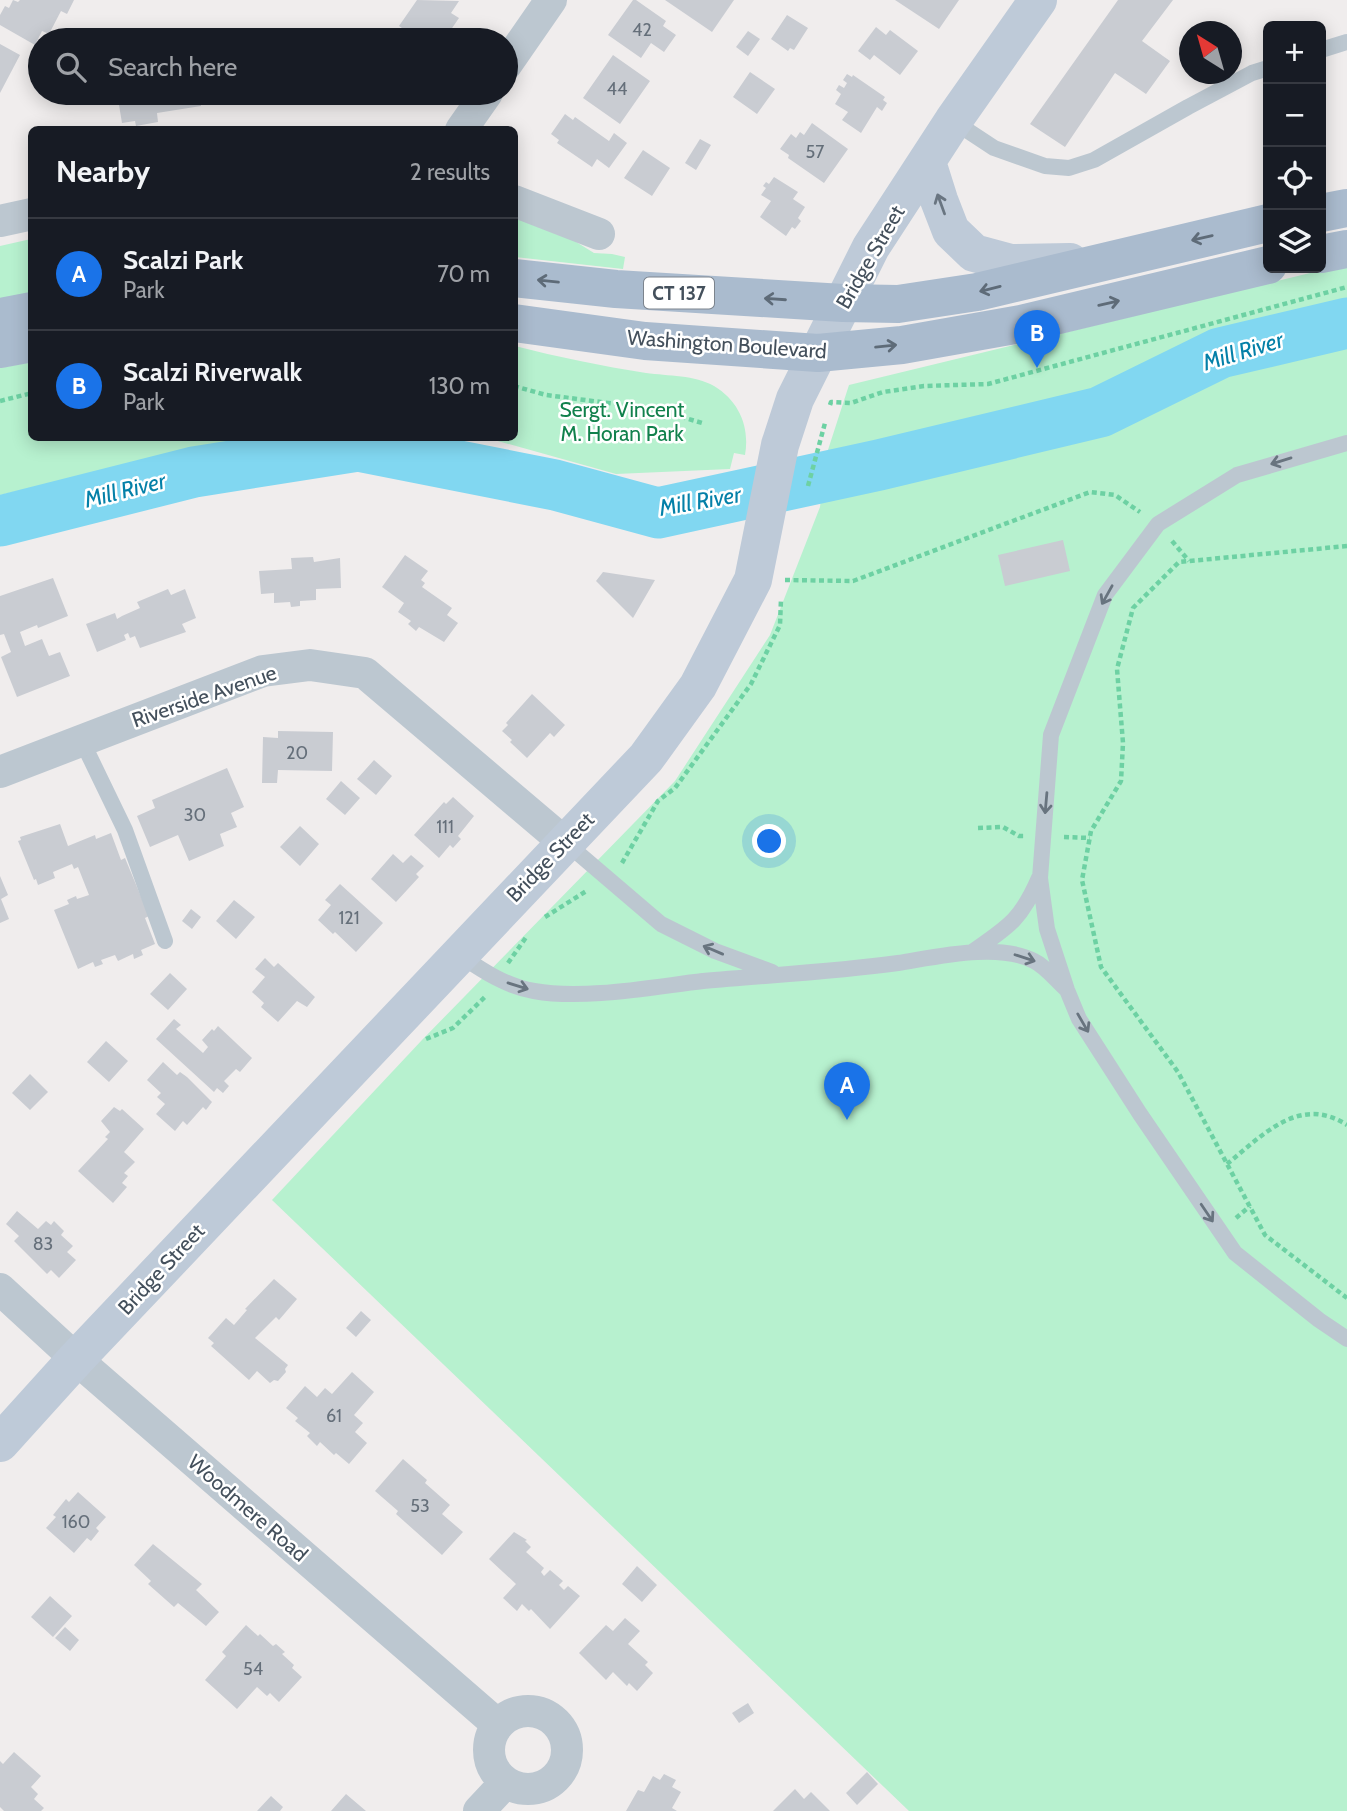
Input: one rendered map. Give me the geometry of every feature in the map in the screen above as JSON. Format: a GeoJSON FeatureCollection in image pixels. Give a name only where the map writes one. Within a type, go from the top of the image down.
{"type":"FeatureCollection","features":[{"type":"Feature","properties":{"kind":"main road","name":"Bridge Street"},"geometry":{"type":"LineString","coordinates":[[0,1443],[76,1359],[646,758],[698,686],[753,580],[780,445],[794,399],[871,247],[953,121],[1038,0]]}},
{"type":"Feature","properties":{"kind":"main road"},"geometry":{"type":"LineString","coordinates":[[927,162],[951,231],[974,253],[1011,263],[1104,261]]}},
{"type":"Feature","properties":{"kind":"main road"},"geometry":{"type":"LineString","coordinates":[[1326,212],[1347,208]]}},
{"type":"Feature","properties":{"kind":"main road","name":"CT 137"},"geometry":{"type":"LineString","coordinates":[[518,278],[616,289],[898,304],[977,292],[1263,224]]}},
{"type":"Feature","properties":{"kind":"main road"},"geometry":{"type":"LineString","coordinates":[[1326,253],[1347,249]]}},
{"type":"Feature","properties":{"kind":"main road","name":"Washington Boulevard"},"geometry":{"type":"LineString","coordinates":[[518,324],[645,341],[818,353],[902,345],[1021,324],[1263,266]]}},
{"type":"Feature","properties":{"kind":"main road"},"geometry":{"type":"LineString","coordinates":[[0,317],[28,312]]}},
{"type":"Feature","properties":{"kind":"main road"},"geometry":{"type":"LineString","coordinates":[[0,349],[28,344]]}},
{"type":"Feature","properties":{"kind":"street"},"geometry":{"type":"LineString","coordinates":[[518,48],[551,0]]}},
{"type":"Feature","properties":{"kind":"street"},"geometry":{"type":"LineString","coordinates":[[464,126],[478,105]]}},
{"type":"Feature","properties":{"kind":"street"},"geometry":{"type":"LineString","coordinates":[[518,203],[598,234]]}},
{"type":"Feature","properties":{"kind":"street"},"geometry":{"type":"LineString","coordinates":[[0,221],[28,215]]}},
{"type":"Feature","properties":{"kind":"street","name":"Riverside Avenue"},"geometry":{"type":"LineString","coordinates":[[0,772],[263,671],[310,665],[365,673],[564,842]]}},
{"type":"Feature","properties":{"kind":"street","name":"Woodmere Road"},"geometry":{"type":"LineString","coordinates":[[0,1289],[76,1359],[498,1725]]}},
{"type":"Feature","properties":{"kind":"street"},"geometry":{"type":"LineString","coordinates":[[528,1711],[545,1715],[558,1726],[566,1741],[566,1758],[560,1773],[554,1780],[530,1789],[513,1787],[506,1782],[495,1771],[489,1756],[490,1740],[498,1725],[512,1715],[528,1711]]}},
{"type":"Feature","properties":{"kind":"street"},"geometry":{"type":"LineString","coordinates":[[479,1811],[506,1782]]}},
{"type":"Feature","properties":{"kind":"lane"},"geometry":{"type":"LineString","coordinates":[[1326,48],[1347,42]]}},
{"type":"Feature","properties":{"kind":"lane"},"geometry":{"type":"LineString","coordinates":[[953,121],[994,148],[1045,166],[1069,168],[1094,160],[1252,73],[1263,70]]}},
{"type":"Feature","properties":{"kind":"lane"},"geometry":{"type":"LineString","coordinates":[[1347,443],[1237,475],[1158,524],[1105,595],[1051,735],[1040,878],[1047,929],[1067,990],[1079,1018],[1140,1114],[1235,1253],[1319,1321],[1347,1339]]}},
{"type":"Feature","properties":{"kind":"lane"},"geometry":{"type":"LineString","coordinates":[[82,741],[125,830],[165,941]]}},
{"type":"Feature","properties":{"kind":"lane"},"geometry":{"type":"LineString","coordinates":[[564,842],[661,924],[715,951],[777,974]]}},
{"type":"Feature","properties":{"kind":"lane"},"geometry":{"type":"LineString","coordinates":[[972,952],[1013,923],[1029,902],[1040,878]]}},
{"type":"Feature","properties":{"kind":"lane"},"geometry":{"type":"LineString","coordinates":[[458,954],[500,980],[522,988],[550,993],[618,990],[777,974],[848,970],[972,952],[1006,953],[1034,961],[1067,990]]}},
{"type":"Feature","properties":{"kind":"path"},"geometry":{"type":"LineString","coordinates":[[831,402],[851,403],[883,392],[924,386],[988,384],[1347,287]]}},
{"type":"Feature","properties":{"kind":"path"},"geometry":{"type":"LineString","coordinates":[[518,387],[546,395],[655,409],[702,423]]}},
{"type":"Feature","properties":{"kind":"path"},"geometry":{"type":"LineString","coordinates":[[0,401],[28,394]]}},
{"type":"Feature","properties":{"kind":"path"},"geometry":{"type":"LineString","coordinates":[[753,580],[853,581],[1090,492],[1115,495],[1158,524],[1189,561]]}},
{"type":"Feature","properties":{"kind":"path"},"geometry":{"type":"LineString","coordinates":[[1347,546],[1179,562],[1133,608],[1117,669],[1123,743],[1121,781],[1091,831],[1082,880],[1101,967],[1178,1072],[1265,1235],[1347,1298]]}},
{"type":"Feature","properties":{"kind":"path"},"geometry":{"type":"LineString","coordinates":[[1227,1164],[1277,1124],[1311,1112],[1347,1125]]}},
{"type":"Feature","properties":{"kind":"green space"},"geometry":{"type":"Polygon","coordinates":[[[518,219],[573,240],[594,253],[625,257],[623,269],[518,257],[518,219]]]}},
{"type":"Feature","properties":{"kind":"green space"},"geometry":{"type":"Polygon","coordinates":[[[28,240],[28,294],[0,299],[0,246],[28,240]]]}},
{"type":"Feature","properties":{"kind":"green space"},"geometry":{"type":"Polygon","coordinates":[[[1347,264],[1347,1811],[909,1811],[272,1200],[422,1040],[675,781],[770,635],[820,507],[827,453],[849,385],[1310,273],[1326,273],[1326,269],[1347,264]]]}},
{"type":"Feature","properties":{"kind":"green space","name":"Sergt. Vincent M. Horan Park"},"geometry":{"type":"Polygon","coordinates":[[[518,347],[597,364],[707,382],[730,399],[741,416],[746,435],[745,455],[734,453],[730,469],[616,474],[498,441],[518,441],[518,347]]]}},
{"type":"Feature","properties":{"kind":"green space"},"geometry":{"type":"Polygon","coordinates":[[[28,363],[28,441],[251,441],[160,458],[0,495],[0,368],[28,363]]]}},
{"type":"Feature","properties":{"kind":"building"},"geometry":{"type":"Polygon","coordinates":[[[13,0],[74,0],[67,14],[61,11],[52,28],[28,28],[28,41],[0,25],[0,15],[5,6],[9,8],[13,0]]]}},
{"type":"Feature","properties":{"kind":"building"},"geometry":{"type":"Polygon","coordinates":[[[417,0],[459,1],[451,13],[459,18],[452,28],[399,26],[417,0]]]}},
{"type":"Feature","properties":{"kind":"building"},"geometry":{"type":"Polygon","coordinates":[[[633,0],[666,21],[663,26],[676,35],[664,52],[651,43],[641,58],[608,35],[633,0]]]}},
{"type":"Feature","properties":{"kind":"building"},"geometry":{"type":"Polygon","coordinates":[[[665,0],[734,0],[712,32],[665,0]]]}},
{"type":"Feature","properties":{"kind":"building"},"geometry":{"type":"Polygon","coordinates":[[[895,0],[959,0],[939,29],[895,0]]]}},
{"type":"Feature","properties":{"kind":"building"},"geometry":{"type":"Polygon","coordinates":[[[1118,0],[1173,0],[1142,41],[1170,61],[1146,94],[1115,73],[1065,147],[1030,124],[1118,0]]]}},
{"type":"Feature","properties":{"kind":"building"},"geometry":{"type":"Polygon","coordinates":[[[787,15],[808,28],[794,50],[790,48],[788,51],[771,39],[787,15]]]}},
{"type":"Feature","properties":{"kind":"building"},"geometry":{"type":"Polygon","coordinates":[[[876,27],[886,35],[890,30],[918,51],[900,75],[874,55],[870,60],[858,51],[876,27]]]}},
{"type":"Feature","properties":{"kind":"building"},"geometry":{"type":"Polygon","coordinates":[[[748,31],[760,39],[748,56],[736,47],[748,31]]]}},
{"type":"Feature","properties":{"kind":"building"},"geometry":{"type":"Polygon","coordinates":[[[0,44],[20,55],[0,93],[0,44]]]}},
{"type":"Feature","properties":{"kind":"building"},"geometry":{"type":"Polygon","coordinates":[[[613,55],[650,81],[620,124],[583,98],[613,55]]]}},
{"type":"Feature","properties":{"kind":"building"},"geometry":{"type":"Polygon","coordinates":[[[750,72],[775,89],[757,114],[733,97],[750,72]]]}},
{"type":"Feature","properties":{"kind":"building"},"geometry":{"type":"Polygon","coordinates":[[[847,74],[852,77],[853,75],[885,97],[883,100],[887,103],[882,111],[877,107],[861,133],[842,120],[848,112],[835,104],[841,94],[836,90],[839,85],[844,88],[847,83],[843,80],[847,74]]]}},
{"type":"Feature","properties":{"kind":"building"},"geometry":{"type":"Polygon","coordinates":[[[119,105],[201,105],[157,113],[158,122],[136,126],[135,121],[122,123],[119,105]]]}},
{"type":"Feature","properties":{"kind":"building"},"geometry":{"type":"Polygon","coordinates":[[[565,114],[573,120],[575,117],[609,141],[614,133],[627,143],[609,168],[597,159],[592,167],[557,143],[559,140],[551,134],[565,114]]]}},
{"type":"Feature","properties":{"kind":"building"},"geometry":{"type":"Polygon","coordinates":[[[812,123],[848,149],[824,183],[788,158],[789,155],[780,149],[791,134],[796,138],[800,132],[804,135],[812,123]]]}},
{"type":"Feature","properties":{"kind":"building"},"geometry":{"type":"Polygon","coordinates":[[[700,139],[711,145],[696,170],[685,163],[700,139]]]}},
{"type":"Feature","properties":{"kind":"building"},"geometry":{"type":"Polygon","coordinates":[[[643,150],[670,168],[652,196],[624,178],[643,150]]]}},
{"type":"Feature","properties":{"kind":"building"},"geometry":{"type":"Polygon","coordinates":[[[774,177],[798,192],[793,199],[805,207],[798,218],[801,221],[795,229],[792,227],[786,236],[760,217],[771,201],[761,195],[766,188],[763,186],[766,182],[769,184],[774,177]]]}},
{"type":"Feature","properties":{"kind":"building"},"geometry":{"type":"Polygon","coordinates":[[[1063,540],[1070,571],[1005,586],[998,555],[1063,540]]]}},
{"type":"Feature","properties":{"kind":"building"},"geometry":{"type":"Polygon","coordinates":[[[405,555],[428,571],[421,580],[425,583],[422,587],[452,608],[447,615],[458,623],[444,642],[419,627],[416,631],[408,624],[411,621],[398,612],[404,603],[382,587],[405,555]]]}},
{"type":"Feature","properties":{"kind":"building"},"geometry":{"type":"Polygon","coordinates":[[[313,557],[314,562],[340,558],[341,588],[316,589],[316,600],[300,601],[300,606],[291,607],[290,602],[274,603],[274,593],[261,594],[259,571],[292,569],[291,558],[313,557]]]}},
{"type":"Feature","properties":{"kind":"building"},"geometry":{"type":"Polygon","coordinates":[[[603,572],[655,580],[633,618],[596,581],[603,572]]]}},
{"type":"Feature","properties":{"kind":"building"},"geometry":{"type":"Polygon","coordinates":[[[53,578],[68,616],[20,632],[25,646],[42,639],[49,656],[60,652],[70,676],[17,697],[1,657],[11,652],[4,634],[0,635],[0,596],[53,578]]]}},
{"type":"Feature","properties":{"kind":"building"},"geometry":{"type":"Polygon","coordinates":[[[168,589],[171,595],[185,589],[196,618],[182,624],[186,632],[140,648],[135,636],[130,638],[128,633],[124,635],[126,640],[97,652],[86,624],[115,613],[117,619],[140,608],[137,602],[168,589]]]}},
{"type":"Feature","properties":{"kind":"building"},"geometry":{"type":"Polygon","coordinates":[[[532,694],[565,725],[554,737],[550,733],[527,758],[502,731],[532,694]]]}},
{"type":"Feature","properties":{"kind":"building"},"geometry":{"type":"Polygon","coordinates":[[[278,731],[333,732],[332,771],[278,770],[277,783],[262,783],[263,737],[278,738],[278,731]]]}},
{"type":"Feature","properties":{"kind":"building"},"geometry":{"type":"Polygon","coordinates":[[[374,760],[392,776],[376,795],[357,779],[374,760]]]}},
{"type":"Feature","properties":{"kind":"building"},"geometry":{"type":"Polygon","coordinates":[[[227,768],[244,807],[231,813],[237,827],[220,834],[224,846],[189,861],[178,835],[150,847],[137,816],[155,808],[152,800],[227,768]]]}},
{"type":"Feature","properties":{"kind":"building"},"geometry":{"type":"Polygon","coordinates":[[[341,781],[360,798],[345,815],[326,799],[341,781]]]}},
{"type":"Feature","properties":{"kind":"building"},"geometry":{"type":"Polygon","coordinates":[[[453,797],[474,816],[458,836],[461,839],[453,848],[450,845],[439,858],[414,835],[444,802],[446,804],[453,797]]]}},
{"type":"Feature","properties":{"kind":"building"},"geometry":{"type":"Polygon","coordinates":[[[60,824],[68,846],[95,835],[96,839],[111,833],[121,860],[125,858],[149,916],[145,918],[155,944],[141,950],[143,955],[134,959],[133,954],[118,961],[115,955],[101,960],[103,964],[95,967],[93,962],[78,969],[54,910],[69,904],[67,900],[76,896],[77,899],[89,895],[78,867],[74,869],[72,864],[53,872],[55,878],[38,885],[18,841],[21,840],[20,837],[60,824]]]}},
{"type":"Feature","properties":{"kind":"building"},"geometry":{"type":"Polygon","coordinates":[[[300,826],[319,844],[300,866],[280,847],[300,826]]]}},
{"type":"Feature","properties":{"kind":"building"},"geometry":{"type":"Polygon","coordinates":[[[393,854],[403,863],[411,855],[424,866],[416,874],[419,877],[396,902],[371,879],[393,854]]]}},
{"type":"Feature","properties":{"kind":"building"},"geometry":{"type":"Polygon","coordinates":[[[0,876],[8,895],[1,899],[9,919],[0,923],[0,876]]]}},
{"type":"Feature","properties":{"kind":"building"},"geometry":{"type":"Polygon","coordinates":[[[340,884],[383,923],[356,952],[318,920],[331,905],[325,900],[340,884]]]}},
{"type":"Feature","properties":{"kind":"building"},"geometry":{"type":"Polygon","coordinates":[[[234,900],[255,917],[236,939],[216,921],[234,900]]]}},
{"type":"Feature","properties":{"kind":"building"},"geometry":{"type":"Polygon","coordinates":[[[191,909],[201,917],[192,929],[182,921],[191,909]]]}},
{"type":"Feature","properties":{"kind":"building"},"geometry":{"type":"Polygon","coordinates":[[[265,958],[274,967],[278,963],[315,997],[307,1007],[297,1001],[278,1022],[261,1007],[264,1003],[252,992],[265,977],[255,969],[265,958]]]}},
{"type":"Feature","properties":{"kind":"building"},"geometry":{"type":"Polygon","coordinates":[[[170,973],[187,989],[168,1010],[150,994],[170,973]]]}},
{"type":"Feature","properties":{"kind":"building"},"geometry":{"type":"Polygon","coordinates":[[[174,1019],[181,1025],[176,1029],[203,1053],[208,1047],[202,1040],[218,1026],[252,1058],[240,1072],[236,1069],[224,1081],[229,1086],[223,1093],[217,1088],[214,1092],[156,1039],[174,1019]]]}},
{"type":"Feature","properties":{"kind":"building"},"geometry":{"type":"Polygon","coordinates":[[[106,1041],[128,1061],[109,1082],[87,1062],[106,1041]]]}},
{"type":"Feature","properties":{"kind":"building"},"geometry":{"type":"Polygon","coordinates":[[[163,1062],[177,1075],[180,1072],[187,1077],[212,1102],[206,1110],[203,1107],[187,1125],[183,1121],[175,1131],[156,1114],[165,1104],[157,1097],[161,1093],[147,1080],[163,1062]]]}},
{"type":"Feature","properties":{"kind":"building"},"geometry":{"type":"Polygon","coordinates":[[[30,1074],[48,1092],[30,1110],[12,1093],[30,1074]]]}},
{"type":"Feature","properties":{"kind":"building"},"geometry":{"type":"Polygon","coordinates":[[[114,1107],[120,1111],[122,1109],[144,1129],[124,1152],[135,1162],[124,1173],[128,1176],[122,1183],[127,1187],[113,1203],[78,1171],[108,1139],[105,1137],[110,1132],[101,1121],[114,1107]]]}},
{"type":"Feature","properties":{"kind":"building"},"geometry":{"type":"Polygon","coordinates":[[[17,1211],[38,1229],[46,1221],[51,1225],[54,1221],[64,1231],[61,1235],[73,1246],[67,1252],[76,1260],[59,1278],[51,1270],[47,1274],[14,1241],[19,1236],[6,1224],[17,1211]]]}},
{"type":"Feature","properties":{"kind":"building"},"geometry":{"type":"Polygon","coordinates":[[[274,1279],[297,1299],[279,1320],[276,1317],[255,1338],[288,1365],[278,1381],[270,1383],[257,1371],[249,1380],[211,1346],[214,1343],[208,1338],[226,1318],[234,1325],[247,1310],[245,1309],[274,1279]]]}},
{"type":"Feature","properties":{"kind":"building"},"geometry":{"type":"Polygon","coordinates":[[[361,1311],[371,1320],[356,1337],[346,1328],[361,1311]]]}},
{"type":"Feature","properties":{"kind":"building"},"geometry":{"type":"Polygon","coordinates":[[[352,1372],[374,1392],[354,1415],[363,1423],[355,1432],[367,1443],[349,1464],[320,1442],[317,1446],[307,1436],[310,1433],[295,1421],[298,1418],[286,1408],[305,1386],[317,1397],[325,1388],[332,1394],[352,1372]]]}},
{"type":"Feature","properties":{"kind":"building"},"geometry":{"type":"Polygon","coordinates":[[[403,1459],[450,1505],[442,1514],[463,1532],[442,1555],[396,1514],[398,1511],[375,1491],[403,1459]]]}},
{"type":"Feature","properties":{"kind":"building"},"geometry":{"type":"Polygon","coordinates":[[[78,1492],[106,1517],[96,1528],[99,1531],[91,1541],[87,1538],[74,1553],[46,1528],[66,1499],[69,1502],[78,1492]]]}},
{"type":"Feature","properties":{"kind":"building"},"geometry":{"type":"Polygon","coordinates":[[[514,1532],[527,1540],[525,1541],[531,1547],[526,1552],[544,1568],[541,1572],[544,1576],[550,1570],[563,1581],[559,1585],[564,1590],[568,1586],[580,1596],[550,1629],[531,1609],[529,1611],[522,1604],[517,1611],[503,1598],[516,1584],[489,1559],[514,1532]]]}},
{"type":"Feature","properties":{"kind":"building"},"geometry":{"type":"Polygon","coordinates":[[[153,1544],[202,1584],[196,1590],[219,1612],[206,1626],[178,1603],[174,1607],[148,1584],[151,1581],[134,1565],[153,1544]]]}},
{"type":"Feature","properties":{"kind":"building"},"geometry":{"type":"Polygon","coordinates":[[[637,1566],[657,1585],[642,1602],[622,1584],[637,1566]]]}},
{"type":"Feature","properties":{"kind":"building"},"geometry":{"type":"Polygon","coordinates":[[[50,1596],[72,1616],[53,1637],[31,1617],[50,1596]]]}},
{"type":"Feature","properties":{"kind":"building"},"geometry":{"type":"Polygon","coordinates":[[[625,1618],[640,1631],[628,1644],[648,1662],[645,1665],[653,1673],[637,1691],[629,1683],[627,1686],[613,1672],[606,1680],[579,1653],[606,1625],[613,1631],[625,1618]]]}},
{"type":"Feature","properties":{"kind":"building"},"geometry":{"type":"Polygon","coordinates":[[[246,1625],[258,1636],[260,1634],[273,1646],[276,1644],[285,1652],[282,1654],[302,1677],[279,1702],[270,1693],[267,1696],[257,1687],[237,1709],[205,1680],[226,1656],[222,1652],[246,1625]]]}},
{"type":"Feature","properties":{"kind":"building"},"geometry":{"type":"Polygon","coordinates":[[[65,1627],[79,1640],[70,1651],[55,1638],[65,1627]]]}},
{"type":"Feature","properties":{"kind":"building"},"geometry":{"type":"Polygon","coordinates":[[[748,1703],[754,1713],[739,1723],[732,1713],[748,1703]]]}},
{"type":"Feature","properties":{"kind":"building"},"geometry":{"type":"Polygon","coordinates":[[[14,1752],[41,1776],[31,1787],[38,1794],[34,1799],[44,1808],[41,1811],[4,1811],[0,1807],[0,1761],[3,1764],[14,1752]]]}},
{"type":"Feature","properties":{"kind":"building"},"geometry":{"type":"Polygon","coordinates":[[[867,1772],[878,1784],[857,1805],[846,1793],[867,1772]]]}},
{"type":"Feature","properties":{"kind":"building"},"geometry":{"type":"Polygon","coordinates":[[[664,1774],[676,1780],[672,1787],[681,1792],[672,1808],[677,1811],[626,1811],[638,1790],[644,1792],[653,1776],[660,1780],[664,1774]]]}},
{"type":"Feature","properties":{"kind":"building"},"geometry":{"type":"Polygon","coordinates":[[[795,1789],[804,1799],[811,1792],[830,1811],[773,1811],[795,1789]]]}},
{"type":"Feature","properties":{"kind":"building"},"geometry":{"type":"Polygon","coordinates":[[[346,1794],[366,1811],[331,1811],[346,1794]]]}},
{"type":"Feature","properties":{"kind":"building"},"geometry":{"type":"Polygon","coordinates":[[[271,1796],[283,1807],[280,1811],[257,1811],[271,1796]]]}},
{"type":"Feature","properties":{"kind":"waterway","name":"Mill River"},"geometry":{"type":"LineString","coordinates":[[0,521],[194,472],[358,446],[555,485],[658,513],[879,465],[1100,412],[1220,353],[1347,323]]}},
{"type":"Feature","properties":{"kind":"place","name":"Scalzi Riverwalk"},"geometry":{"type":"Point","coordinates":[1037,368]}},
{"type":"Feature","properties":{"kind":"place","name":"Scalzi Park"},"geometry":{"type":"Point","coordinates":[847,1120]}}]}
